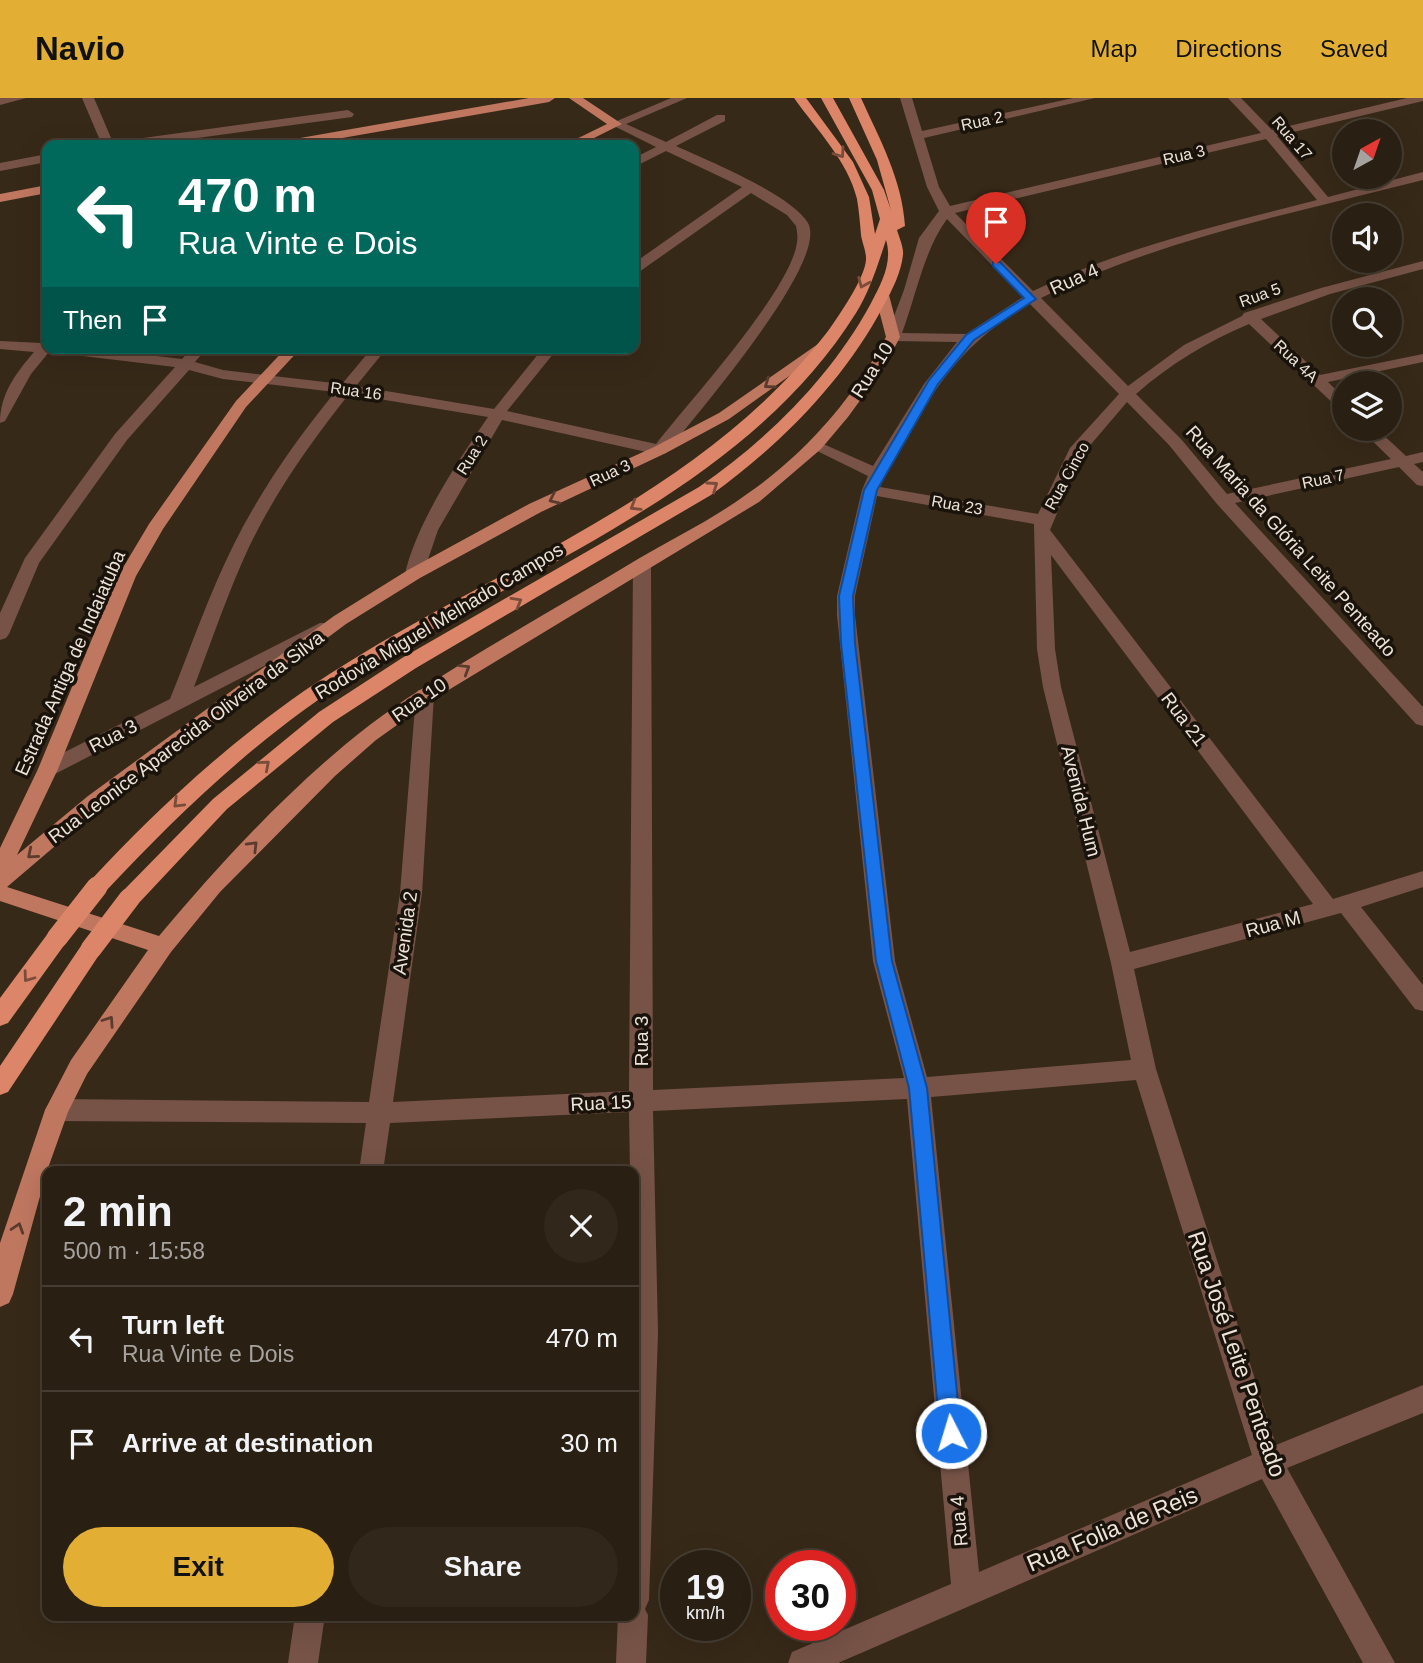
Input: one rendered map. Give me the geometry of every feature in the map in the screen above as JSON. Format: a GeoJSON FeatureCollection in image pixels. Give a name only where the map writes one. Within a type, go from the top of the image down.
{"type":"FeatureCollection","features":[{"type":"Feature","properties":{"kind":"highway"},"geometry":{"type":"LineString","coordinates":[[800,98],[846,162],[863,197],[872,259]]}},
{"type":"Feature","properties":{"kind":"highway"},"geometry":{"type":"LineString","coordinates":[[827,98],[878,190],[897,253]]}},
{"type":"Feature","properties":{"kind":"highway","name":"Rodovia Miguel Melhado Campos"},"geometry":{"type":"LineString","coordinates":[[0,1085],[91,949],[130,899],[220,804],[326,717],[409,663],[664,517],[736,469],[815,394],[860,336],[889,282],[897,253],[898,217],[890,175],[855,98]]}},
{"type":"Feature","properties":{"kind":"highway","name":"Rodovia Miguel Melhado Campos"},"geometry":{"type":"LineString","coordinates":[[0,1016],[97,887],[181,800],[281,716],[346,673],[689,474],[747,427],[825,345],[849,312],[887,219]]}},
{"type":"Feature","properties":{"kind":"main road"},"geometry":{"type":"LineString","coordinates":[[316,140],[549,98]]}},
{"type":"Feature","properties":{"kind":"main road"},"geometry":{"type":"LineString","coordinates":[[575,98],[616,124]]}},
{"type":"Feature","properties":{"kind":"main road"},"geometry":{"type":"LineString","coordinates":[[581,140],[616,124]]}},
{"type":"Feature","properties":{"kind":"main road"},"geometry":{"type":"LineString","coordinates":[[0,198],[42,190]]}},
{"type":"Feature","properties":{"kind":"main road"},"geometry":{"type":"LineString","coordinates":[[882,295],[893,337]]}},
{"type":"Feature","properties":{"kind":"main road","name":"Rua 10"},"geometry":{"type":"LineString","coordinates":[[0,1294],[12,1245],[57,1110],[79,1067],[163,946],[213,886],[328,771],[369,736],[425,695],[753,498],[816,446],[866,384],[893,337]]}},
{"type":"Feature","properties":{"kind":"main road"},"geometry":{"type":"LineString","coordinates":[[660,450],[724,416],[825,345]]}},
{"type":"Feature","properties":{"kind":"main road","name":"Estrada Antiga de Indaiatuba"},"geometry":{"type":"LineString","coordinates":[[0,869],[48,769],[127,576],[199,463],[261,380],[288,354]]}},
{"type":"Feature","properties":{"kind":"main road","name":"Rua 3"},"geometry":{"type":"LineString","coordinates":[[340,620],[414,574],[535,508],[660,450]]}},
{"type":"Feature","properties":{"kind":"main road","name":"Rua Leonice Aparecida Oliveira da Silva"},"geometry":{"type":"LineString","coordinates":[[0,881],[95,801],[340,620]]}},
{"type":"Feature","properties":{"kind":"main road"},"geometry":{"type":"LineString","coordinates":[[0,893],[163,946]]}},
{"type":"Feature","properties":{"kind":"street"},"geometry":{"type":"LineString","coordinates":[[0,101],[20,98]]}},
{"type":"Feature","properties":{"kind":"street"},"geometry":{"type":"LineString","coordinates":[[88,98],[106,140]]}},
{"type":"Feature","properties":{"kind":"street"},"geometry":{"type":"LineString","coordinates":[[336,98],[362,133]]}},
{"type":"Feature","properties":{"kind":"street"},"geometry":{"type":"LineString","coordinates":[[616,124],[681,98]]}},
{"type":"Feature","properties":{"kind":"street","name":"Rua Maria da Glória Leite Penteado"},"geometry":{"type":"LineString","coordinates":[[906,98],[933,187],[946,211],[1030,299],[1175,442],[1223,500],[1423,719]]}},
{"type":"Feature","properties":{"kind":"street","name":"Rua 2"},"geometry":{"type":"LineString","coordinates":[[917,136],[1089,98]]}},
{"type":"Feature","properties":{"kind":"street","name":"Rua 17"},"geometry":{"type":"LineString","coordinates":[[1234,98],[1324,200]]}},
{"type":"Feature","properties":{"kind":"street","name":"Rua 3"},"geometry":{"type":"LineString","coordinates":[[946,211],[1422,98]]}},
{"type":"Feature","properties":{"kind":"street"},"geometry":{"type":"LineString","coordinates":[[158,140],[348,114]]}},
{"type":"Feature","properties":{"kind":"street"},"geometry":{"type":"LineString","coordinates":[[639,160],[721,118]]}},
{"type":"Feature","properties":{"kind":"street","name":"Rua 3"},"geometry":{"type":"LineString","coordinates":[[616,124],[778,202],[803,224],[806,241],[802,254],[765,317],[660,450]]}},
{"type":"Feature","properties":{"kind":"street"},"geometry":{"type":"LineString","coordinates":[[0,167],[42,159]]}},
{"type":"Feature","properties":{"kind":"street","name":"Rua 4"},"geometry":{"type":"LineString","coordinates":[[965,1592],[918,1088],[884,961],[846,615],[846,596],[874,482],[933,382],[970,338],[1030,299],[1127,255],[1157,245],[1423,176]]}},
{"type":"Feature","properties":{"kind":"street"},"geometry":{"type":"LineString","coordinates":[[639,265],[751,187]]}},
{"type":"Feature","properties":{"kind":"street","name":"Rua 10"},"geometry":{"type":"LineString","coordinates":[[893,337],[911,290],[926,238],[946,211]]}},
{"type":"Feature","properties":{"kind":"street","name":"Rua 5"},"geometry":{"type":"LineString","coordinates":[[1126,393],[1191,347],[1249,316],[1307,296],[1423,265]]}},
{"type":"Feature","properties":{"kind":"street","name":"Rua 4A"},"geometry":{"type":"LineString","coordinates":[[1249,316],[1332,395]]}},
{"type":"Feature","properties":{"kind":"street"},"geometry":{"type":"LineString","coordinates":[[893,337],[970,338]]}},
{"type":"Feature","properties":{"kind":"street","name":"Rua 16"},"geometry":{"type":"LineString","coordinates":[[0,345],[42,347]]}},
{"type":"Feature","properties":{"kind":"street"},"geometry":{"type":"LineString","coordinates":[[0,418],[24,373],[42,353]]}},
{"type":"Feature","properties":{"kind":"street","name":"Rua 16"},"geometry":{"type":"LineString","coordinates":[[100,354],[184,365],[261,380],[345,388],[498,414],[660,450]]}},
{"type":"Feature","properties":{"kind":"street"},"geometry":{"type":"LineString","coordinates":[[0,634],[31,562],[121,437],[194,354]]}},
{"type":"Feature","properties":{"kind":"street"},"geometry":{"type":"LineString","coordinates":[[178,702],[250,527],[277,480],[345,388],[375,354]]}},
{"type":"Feature","properties":{"kind":"street","name":"Rua 2"},"geometry":{"type":"LineString","coordinates":[[414,574],[417,554],[465,464],[526,374],[545,354]]}},
{"type":"Feature","properties":{"kind":"street"},"geometry":{"type":"LineString","coordinates":[[1316,380],[1423,358]]}},
{"type":"Feature","properties":{"kind":"street","name":"Rua Cinco"},"geometry":{"type":"LineString","coordinates":[[1042,525],[1077,450],[1126,393]]}},
{"type":"Feature","properties":{"kind":"street"},"geometry":{"type":"LineString","coordinates":[[1381,441],[1423,481]]}},
{"type":"Feature","properties":{"kind":"street","name":"Rua 23"},"geometry":{"type":"LineString","coordinates":[[816,446],[874,482],[1042,525]]}},
{"type":"Feature","properties":{"kind":"street","name":"Rua 7"},"geometry":{"type":"LineString","coordinates":[[1223,500],[1423,457]]}},
{"type":"Feature","properties":{"kind":"street","name":"Rua 21"},"geometry":{"type":"LineString","coordinates":[[1042,525],[1336,906],[1423,1002]]}},
{"type":"Feature","properties":{"kind":"street","name":"Avenida Hum"},"geometry":{"type":"LineString","coordinates":[[1042,525],[1045,636],[1052,687],[1122,963],[1144,1069]]}},
{"type":"Feature","properties":{"kind":"street","name":"Rua 3"},"geometry":{"type":"LineString","coordinates":[[639,1479],[645,1333],[641,1101],[642,565]]}},
{"type":"Feature","properties":{"kind":"street","name":"Rua 3"},"geometry":{"type":"LineString","coordinates":[[48,769],[340,620]]}},
{"type":"Feature","properties":{"kind":"street","name":"Avenida 2"},"geometry":{"type":"LineString","coordinates":[[372,1166],[411,893],[425,695]]}},
{"type":"Feature","properties":{"kind":"street","name":"Rua M"},"geometry":{"type":"LineString","coordinates":[[1122,963],[1336,906],[1423,879]]}},
{"type":"Feature","properties":{"kind":"street","name":"Rua 15"},"geometry":{"type":"LineString","coordinates":[[57,1110],[379,1113],[918,1088],[1144,1069]]}},
{"type":"Feature","properties":{"kind":"street","name":"Rua José Leite Penteado"},"geometry":{"type":"LineString","coordinates":[[1144,1069],[1222,1324],[1268,1462],[1380,1663]]}},
{"type":"Feature","properties":{"kind":"street","name":"Rua Folia de Reis"},"geometry":{"type":"LineString","coordinates":[[803,1663],[1268,1462],[1423,1399]]}},
{"type":"Feature","properties":{"kind":"street"},"geometry":{"type":"LineString","coordinates":[[303,1663],[309,1621]]}},
{"type":"Feature","properties":{"kind":"street"},"geometry":{"type":"LineString","coordinates":[[631,1663],[633,1621]]}},
{"type":"Feature","properties":{"kind":"route"},"geometry":{"type":"LineString","coordinates":[[951,1433],[918,1088],[884,961],[848,643],[846,596],[870,490],[933,382],[970,338],[1030,299],[996,264]]}}]}
